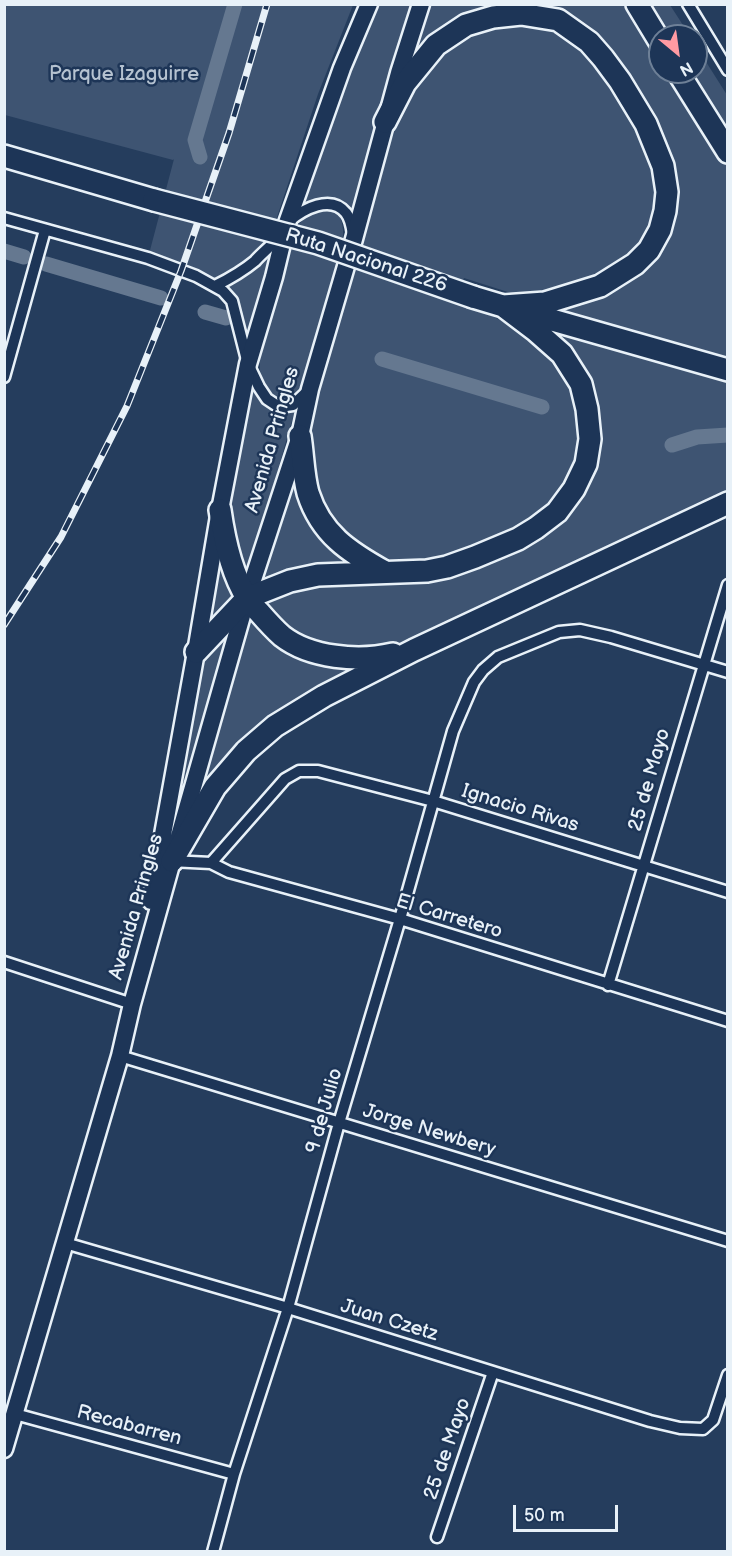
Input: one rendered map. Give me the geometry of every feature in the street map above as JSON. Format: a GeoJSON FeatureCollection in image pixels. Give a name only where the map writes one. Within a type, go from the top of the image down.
{"type":"FeatureCollection","features":[{"type":"Feature","properties":{"kind":"highway"},"geometry":{"type":"LineString","coordinates":[[503,306],[544,303],[600,286],[635,264],[649,250],[660,230],[667,192],[663,166],[646,124],[620,81],[589,42],[532,4]]}},
{"type":"Feature","properties":{"kind":"highway"},"geometry":{"type":"LineString","coordinates":[[637,4],[649,24]]}},
{"type":"Feature","properties":{"kind":"highway"},"geometry":{"type":"LineString","coordinates":[[385,122],[405,83],[436,45],[466,25],[493,16],[522,14],[558,20]]}},
{"type":"Feature","properties":{"kind":"highway"},"geometry":{"type":"LineString","coordinates":[[686,84],[728,152]]}},
{"type":"Feature","properties":{"kind":"highway","name":"Ruta Nacional 226"},"geometry":{"type":"LineString","coordinates":[[4,156],[154,200],[318,243],[473,297],[728,370]]}},
{"type":"Feature","properties":{"kind":"highway"},"geometry":{"type":"LineString","coordinates":[[196,652],[247,598],[290,581],[318,575],[427,572],[447,567],[518,539],[557,512],[574,489],[586,464],[590,440],[587,409],[581,384],[562,354],[503,306]]}},
{"type":"Feature","properties":{"kind":"highway"},"geometry":{"type":"LineString","coordinates":[[300,436],[308,492],[318,516],[332,536],[356,556],[385,572]]}},
{"type":"Feature","properties":{"kind":"highway"},"geometry":{"type":"LineString","coordinates":[[165,859],[215,787],[246,751],[275,726],[314,702],[414,650],[728,503]]}},
{"type":"Feature","properties":{"kind":"highway"},"geometry":{"type":"LineString","coordinates":[[220,510],[226,546],[247,598],[283,637],[308,650],[347,658],[378,657],[414,650]]}},
{"type":"Feature","properties":{"kind":"main road","name":"Avenida Pringles"},"geometry":{"type":"LineString","coordinates":[[4,1449],[120,1056],[165,859],[196,652],[248,364],[274,277],[287,223],[342,68],[369,4]]}},
{"type":"Feature","properties":{"kind":"main road","name":"Avenida Pringles"},"geometry":{"type":"LineString","coordinates":[[165,859],[300,436],[310,389],[399,73],[421,4]]}},
{"type":"Feature","properties":{"kind":"street"},"geometry":{"type":"LineString","coordinates":[[688,4],[728,70]]}},
{"type":"Feature","properties":{"kind":"street"},"geometry":{"type":"LineString","coordinates":[[215,286],[252,263],[274,243],[287,223],[316,205],[330,203],[346,213],[354,239]]}},
{"type":"Feature","properties":{"kind":"street"},"geometry":{"type":"LineString","coordinates":[[4,218],[148,258],[196,276],[215,286],[232,301],[248,364],[267,399],[279,407],[293,405],[310,389]]}},
{"type":"Feature","properties":{"kind":"street"},"geometry":{"type":"LineString","coordinates":[[4,377],[10,337],[45,230]]}},
{"type":"Feature","properties":{"kind":"street","name":"25 de Mayo"},"geometry":{"type":"LineString","coordinates":[[608,985],[728,585]]}},
{"type":"Feature","properties":{"kind":"street","name":"9 de Julio"},"geometry":{"type":"LineString","coordinates":[[213,1551],[234,1474],[288,1308],[339,1123],[400,920],[453,731],[474,682],[483,670],[498,657],[559,632],[580,630],[728,672]]}},
{"type":"Feature","properties":{"kind":"street","name":"Ignacio Rivas"},"geometry":{"type":"LineString","coordinates":[[211,863],[285,779],[299,771],[318,771],[433,801],[728,892]]}},
{"type":"Feature","properties":{"kind":"street","name":"El Carretero"},"geometry":{"type":"LineString","coordinates":[[165,859],[211,863],[229,872],[400,920],[728,1021]]}},
{"type":"Feature","properties":{"kind":"street"},"geometry":{"type":"LineString","coordinates":[[4,962],[132,1004]]}},
{"type":"Feature","properties":{"kind":"street","name":"Jorge Newbery"},"geometry":{"type":"LineString","coordinates":[[120,1056],[728,1241]]}},
{"type":"Feature","properties":{"kind":"street","name":"Juan Czetz"},"geometry":{"type":"LineString","coordinates":[[65,1243],[288,1308],[650,1421],[680,1428],[703,1429],[713,1420],[728,1375]]}},
{"type":"Feature","properties":{"kind":"street","name":"25 de Mayo"},"geometry":{"type":"LineString","coordinates":[[437,1537],[493,1372]]}},
{"type":"Feature","properties":{"kind":"street","name":"Recabarren"},"geometry":{"type":"LineString","coordinates":[[15,1414],[234,1474]]}},
{"type":"Feature","properties":{"kind":"green space"},"geometry":{"type":"Polygon","coordinates":[[[519,4],[503,8],[407,72],[428,5],[519,4]]]}},
{"type":"Feature","properties":{"kind":"green space","name":"Parque Izaguirre"},"geometry":{"type":"Polygon","coordinates":[[[4,5],[353,5],[318,94],[273,229],[263,247],[254,257],[227,276],[214,280],[148,258],[174,159],[5,115],[4,5]]]}},
{"type":"Feature","properties":{"kind":"green space"},"geometry":{"type":"Polygon","coordinates":[[[377,5],[414,5],[397,54],[352,214],[342,202],[336,199],[317,199],[303,204],[347,77],[377,5]]]}},
{"type":"Feature","properties":{"kind":"green space"},"geometry":{"type":"Polygon","coordinates":[[[541,5],[630,5],[648,34],[648,84],[679,84],[727,162],[727,363],[543,310],[633,275],[671,185],[574,25],[541,5]]]}},
{"type":"Feature","properties":{"kind":"green space"},"geometry":{"type":"Polygon","coordinates":[[[641,5],[670,5],[682,24],[653,24],[641,5]]]}},
{"type":"Feature","properties":{"kind":"green space"},"geometry":{"type":"Polygon","coordinates":[[[511,22],[556,28],[575,41],[597,63],[638,129],[658,179],[653,229],[624,266],[533,300],[464,278],[457,301],[533,337],[558,359],[578,390],[585,443],[570,488],[519,531],[436,563],[388,566],[326,521],[309,458],[310,428],[323,364],[380,171],[415,81],[454,38],[511,22]]]}},
{"type":"Feature","properties":{"kind":"green space"},"geometry":{"type":"Polygon","coordinates":[[[708,65],[727,95],[727,143],[690,84],[708,84],[708,65]]]}},
{"type":"Feature","properties":{"kind":"green space"},"geometry":{"type":"Polygon","coordinates":[[[325,209],[335,210],[343,226],[340,258],[302,389],[286,401],[277,399],[268,392],[263,383],[260,356],[297,227],[309,215],[325,209]]]}},
{"type":"Feature","properties":{"kind":"green space"},"geometry":{"type":"Polygon","coordinates":[[[270,257],[247,342],[236,297],[228,287],[270,257]]]}},
{"type":"Feature","properties":{"kind":"green space"},"geometry":{"type":"Polygon","coordinates":[[[538,323],[727,377],[727,491],[401,648],[311,647],[258,602],[317,579],[396,579],[556,522],[597,429],[538,323]]]}},
{"type":"Feature","properties":{"kind":"green space"},"geometry":{"type":"Polygon","coordinates":[[[252,391],[270,409],[281,412],[295,410],[246,581],[229,508],[235,467],[252,391]]]}},
{"type":"Feature","properties":{"kind":"green space"},"geometry":{"type":"Polygon","coordinates":[[[298,459],[305,500],[362,567],[256,589],[298,459]]]}},
{"type":"Feature","properties":{"kind":"green space"},"geometry":{"type":"Polygon","coordinates":[[[220,543],[241,597],[203,636],[220,543]]]}},
{"type":"Feature","properties":{"kind":"green space"},"geometry":{"type":"Polygon","coordinates":[[[250,608],[278,641],[379,661],[297,706],[191,812],[250,608]]]}},
{"type":"Feature","properties":{"kind":"green space"},"geometry":{"type":"Polygon","coordinates":[[[233,622],[170,850],[178,773],[198,676],[214,641],[233,622]]]}},
{"type":"Feature","properties":{"kind":"waterway"},"geometry":{"type":"LineString","coordinates":[[200,157],[195,140],[235,4]]}},
{"type":"Feature","properties":{"kind":"waterway"},"geometry":{"type":"LineString","coordinates":[[4,251],[24,257]]}},
{"type":"Feature","properties":{"kind":"waterway"},"geometry":{"type":"LineString","coordinates":[[46,264],[161,298]]}},
{"type":"Feature","properties":{"kind":"waterway"},"geometry":{"type":"LineString","coordinates":[[205,312],[226,318]]}},
{"type":"Feature","properties":{"kind":"waterway"},"geometry":{"type":"LineString","coordinates":[[382,359],[542,407]]}},
{"type":"Feature","properties":{"kind":"waterway"},"geometry":{"type":"LineString","coordinates":[[672,445],[697,437],[728,435]]}},
{"type":"Feature","properties":{"kind":"railway"},"geometry":{"type":"LineString","coordinates":[[4,625],[61,537],[127,406],[181,271],[229,133],[267,4]]}}]}
